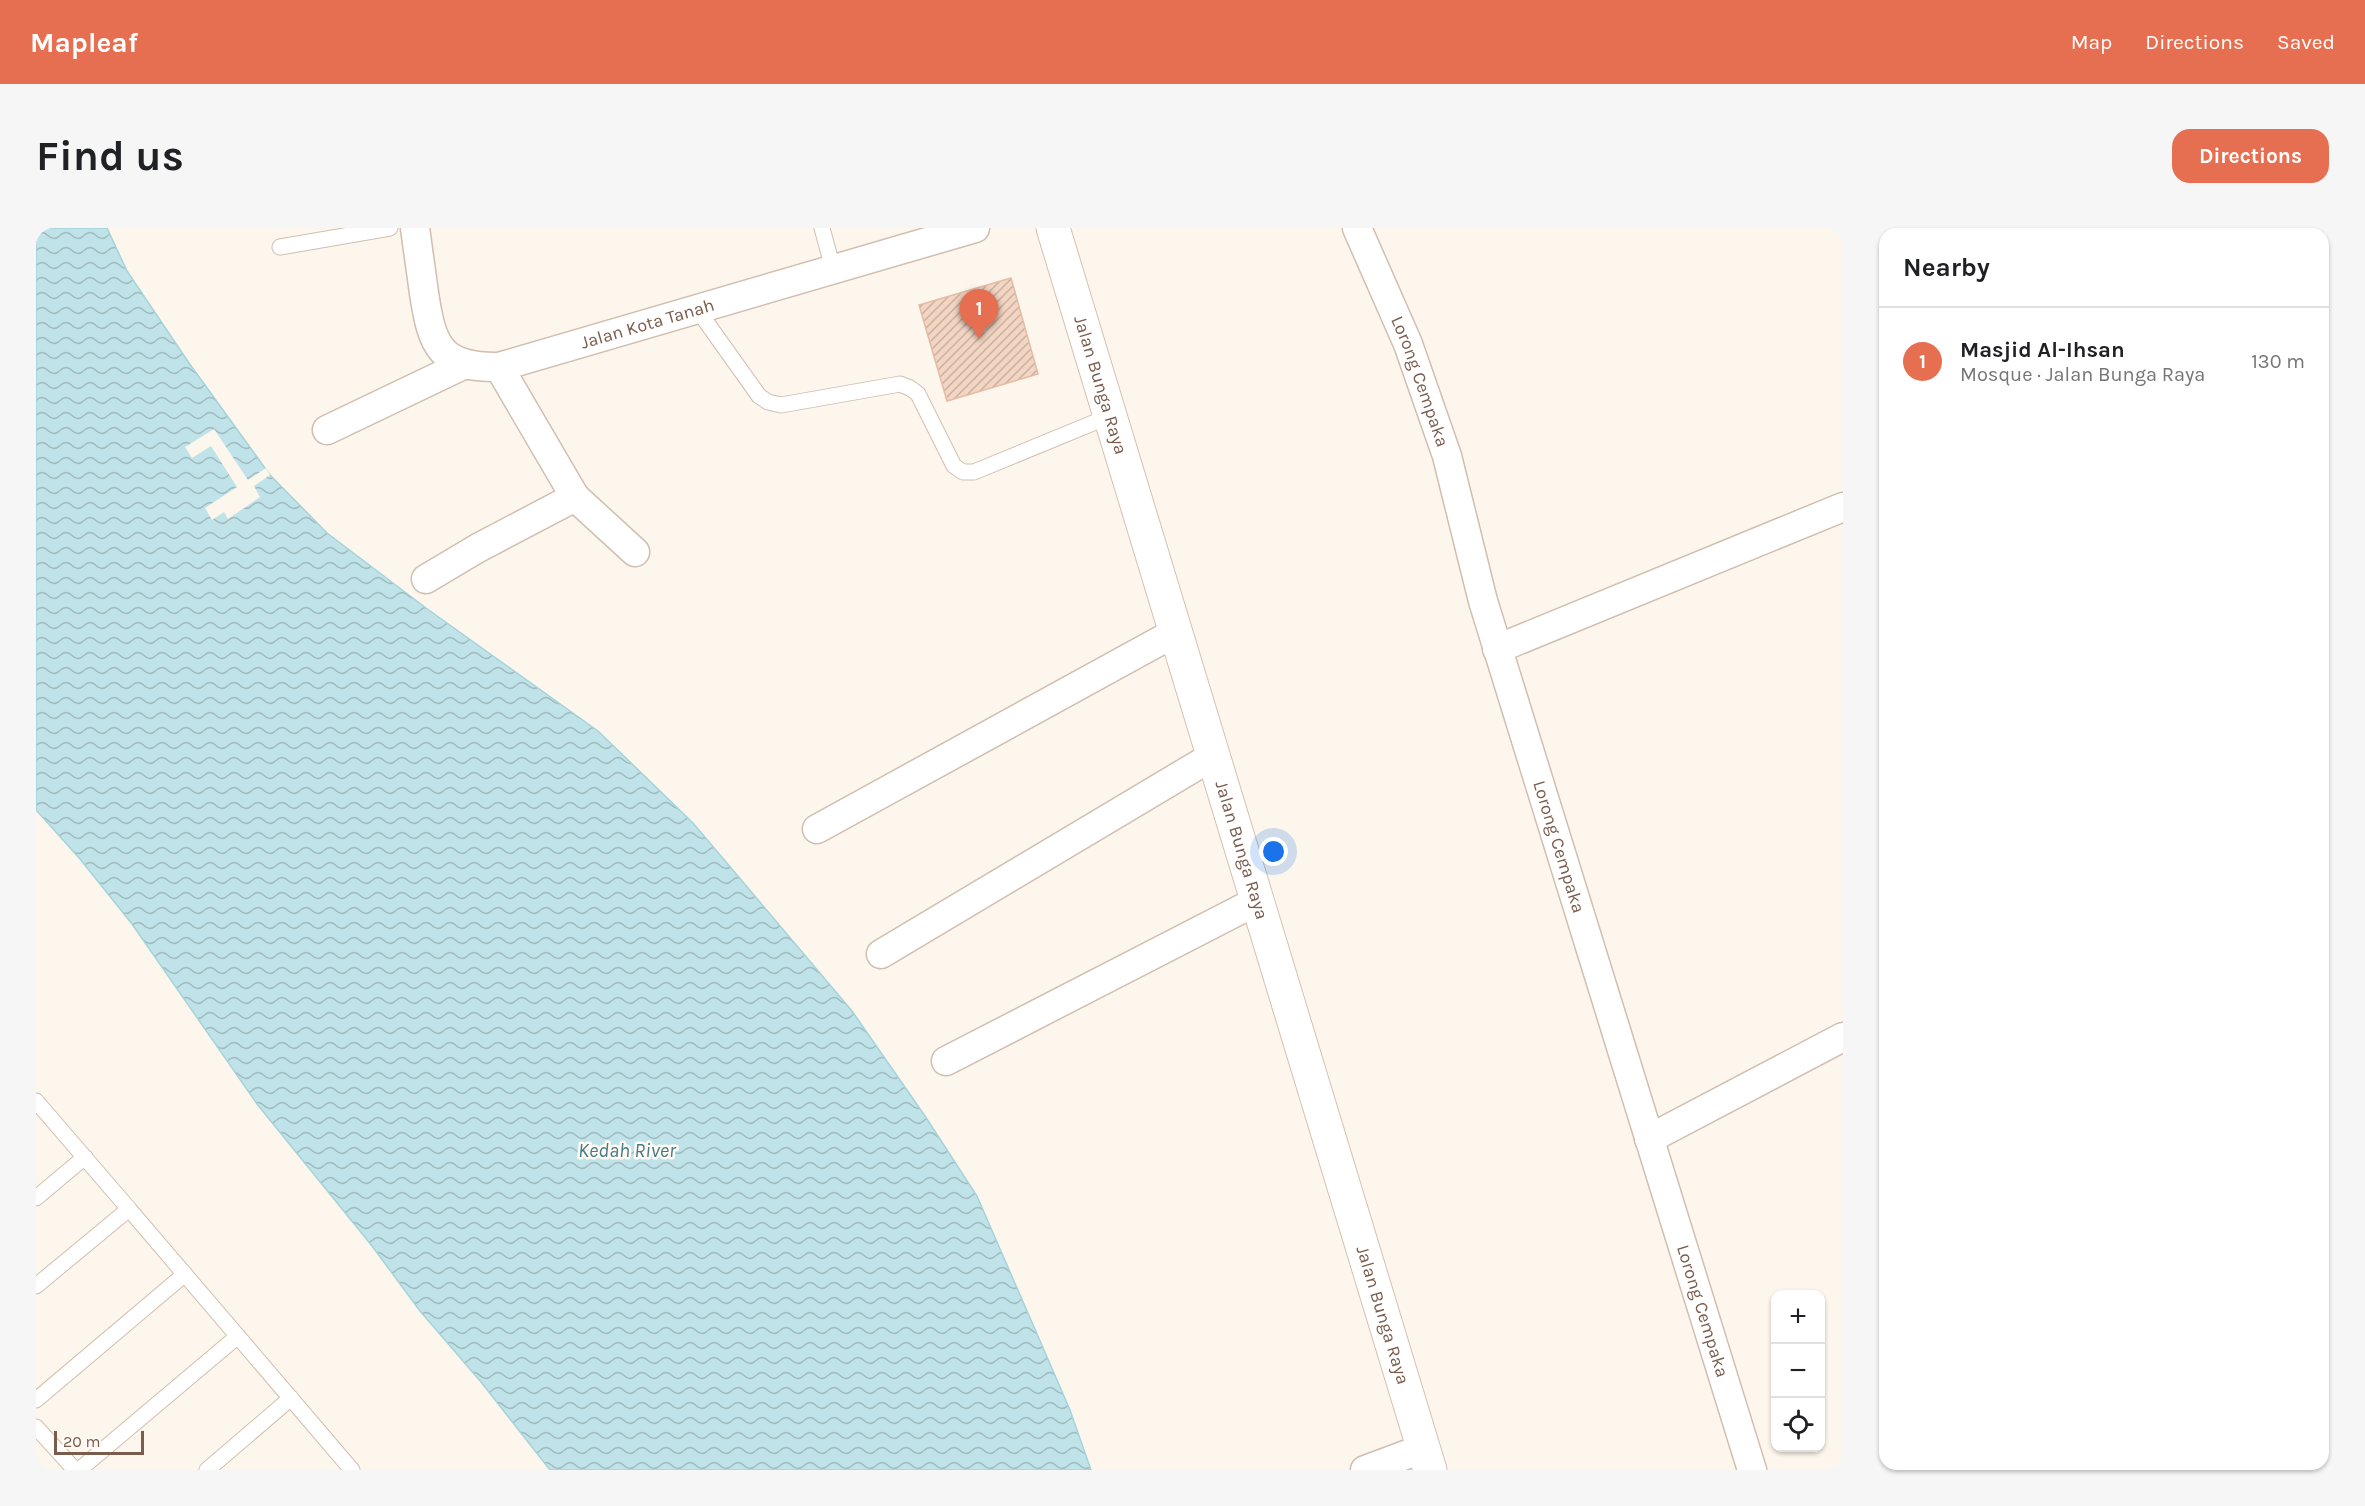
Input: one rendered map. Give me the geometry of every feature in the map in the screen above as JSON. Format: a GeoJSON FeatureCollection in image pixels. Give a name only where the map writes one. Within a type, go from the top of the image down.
{"type":"FeatureCollection","features":[{"type":"Feature","properties":{"kind":"street","name":"Jalan Kota Tanah"},"geometry":{"type":"LineString","coordinates":[[415,228],[429,328],[437,343],[449,356],[465,364],[499,367],[975,228]]}},
{"type":"Feature","properties":{"kind":"street","name":"Jalan Bunga Raya"},"geometry":{"type":"LineString","coordinates":[[1053,228],[1427,1459]]}},
{"type":"Feature","properties":{"kind":"street","name":"Lorong Cempaka"},"geometry":{"type":"LineString","coordinates":[[1357,228],[1408,344],[1447,456],[1497,649],[1752,1470]]}},
{"type":"Feature","properties":{"kind":"street"},"geometry":{"type":"LineString","coordinates":[[327,430],[465,364]]}},
{"type":"Feature","properties":{"kind":"street"},"geometry":{"type":"LineString","coordinates":[[499,367],[575,497],[634,552]]}},
{"type":"Feature","properties":{"kind":"street"},"geometry":{"type":"LineString","coordinates":[[426,579],[478,548],[575,497]]}},
{"type":"Feature","properties":{"kind":"street"},"geometry":{"type":"LineString","coordinates":[[1497,649],[1843,507]]}},
{"type":"Feature","properties":{"kind":"street"},"geometry":{"type":"LineString","coordinates":[[817,829],[1176,632]]}},
{"type":"Feature","properties":{"kind":"street"},"geometry":{"type":"LineString","coordinates":[[881,954],[1214,756]]}},
{"type":"Feature","properties":{"kind":"street"},"geometry":{"type":"LineString","coordinates":[[946,1061],[1257,901]]}},
{"type":"Feature","properties":{"kind":"street"},"geometry":{"type":"LineString","coordinates":[[1649,1139],[1843,1036]]}},
{"type":"Feature","properties":{"kind":"street"},"geometry":{"type":"LineString","coordinates":[[1365,1470],[1427,1459]]}},
{"type":"Feature","properties":{"kind":"lane"},"geometry":{"type":"LineString","coordinates":[[280,247],[390,228]]}},
{"type":"Feature","properties":{"kind":"lane"},"geometry":{"type":"LineString","coordinates":[[822,228],[833,269]]}},
{"type":"Feature","properties":{"kind":"lane"},"geometry":{"type":"LineString","coordinates":[[697,309],[759,396],[768,402],[781,405],[900,384],[910,388],[918,394],[954,466],[963,472],[974,472],[1110,416]]}},
{"type":"Feature","properties":{"kind":"lane"},"geometry":{"type":"LineString","coordinates":[[36,1101],[352,1470]]}},
{"type":"Feature","properties":{"kind":"lane"},"geometry":{"type":"LineString","coordinates":[[36,1198],[86,1157]]}},
{"type":"Feature","properties":{"kind":"lane"},"geometry":{"type":"LineString","coordinates":[[36,1286],[129,1209]]}},
{"type":"Feature","properties":{"kind":"lane"},"geometry":{"type":"LineString","coordinates":[[36,1400],[185,1274]]}},
{"type":"Feature","properties":{"kind":"lane"},"geometry":{"type":"LineString","coordinates":[[36,1427],[77,1470],[238,1336]]}},
{"type":"Feature","properties":{"kind":"lane"},"geometry":{"type":"LineString","coordinates":[[207,1470],[291,1398]]}},
{"type":"Feature","properties":{"kind":"water","name":"Kedah River"},"geometry":{"type":"Polygon","coordinates":[[[36,228],[107,228],[127,271],[189,363],[270,475],[327,533],[426,608],[598,731],[693,823],[852,1011],[977,1196],[1070,1410],[1091,1470],[550,1470],[481,1382],[420,1311],[372,1246],[257,1104],[132,924],[80,859],[36,810],[36,228]]]}},
{"type":"Feature","properties":{"kind":"pier"},"geometry":{"type":"Polygon","coordinates":[[[214,429],[248,480],[266,468],[270,475],[254,486],[260,497],[228,519],[224,512],[212,520],[205,508],[237,487],[211,446],[192,458],[185,447],[214,429]]]}},
{"type":"Feature","properties":{"kind":"building"},"geometry":{"type":"Polygon","coordinates":[[[1011,278],[1038,374],[947,401],[919,305],[1011,278]]]}},
{"type":"Feature","properties":{"kind":"place","name":"Masjid Al-Ihsan"},"geometry":{"type":"Point","coordinates":[979,339]}}]}
